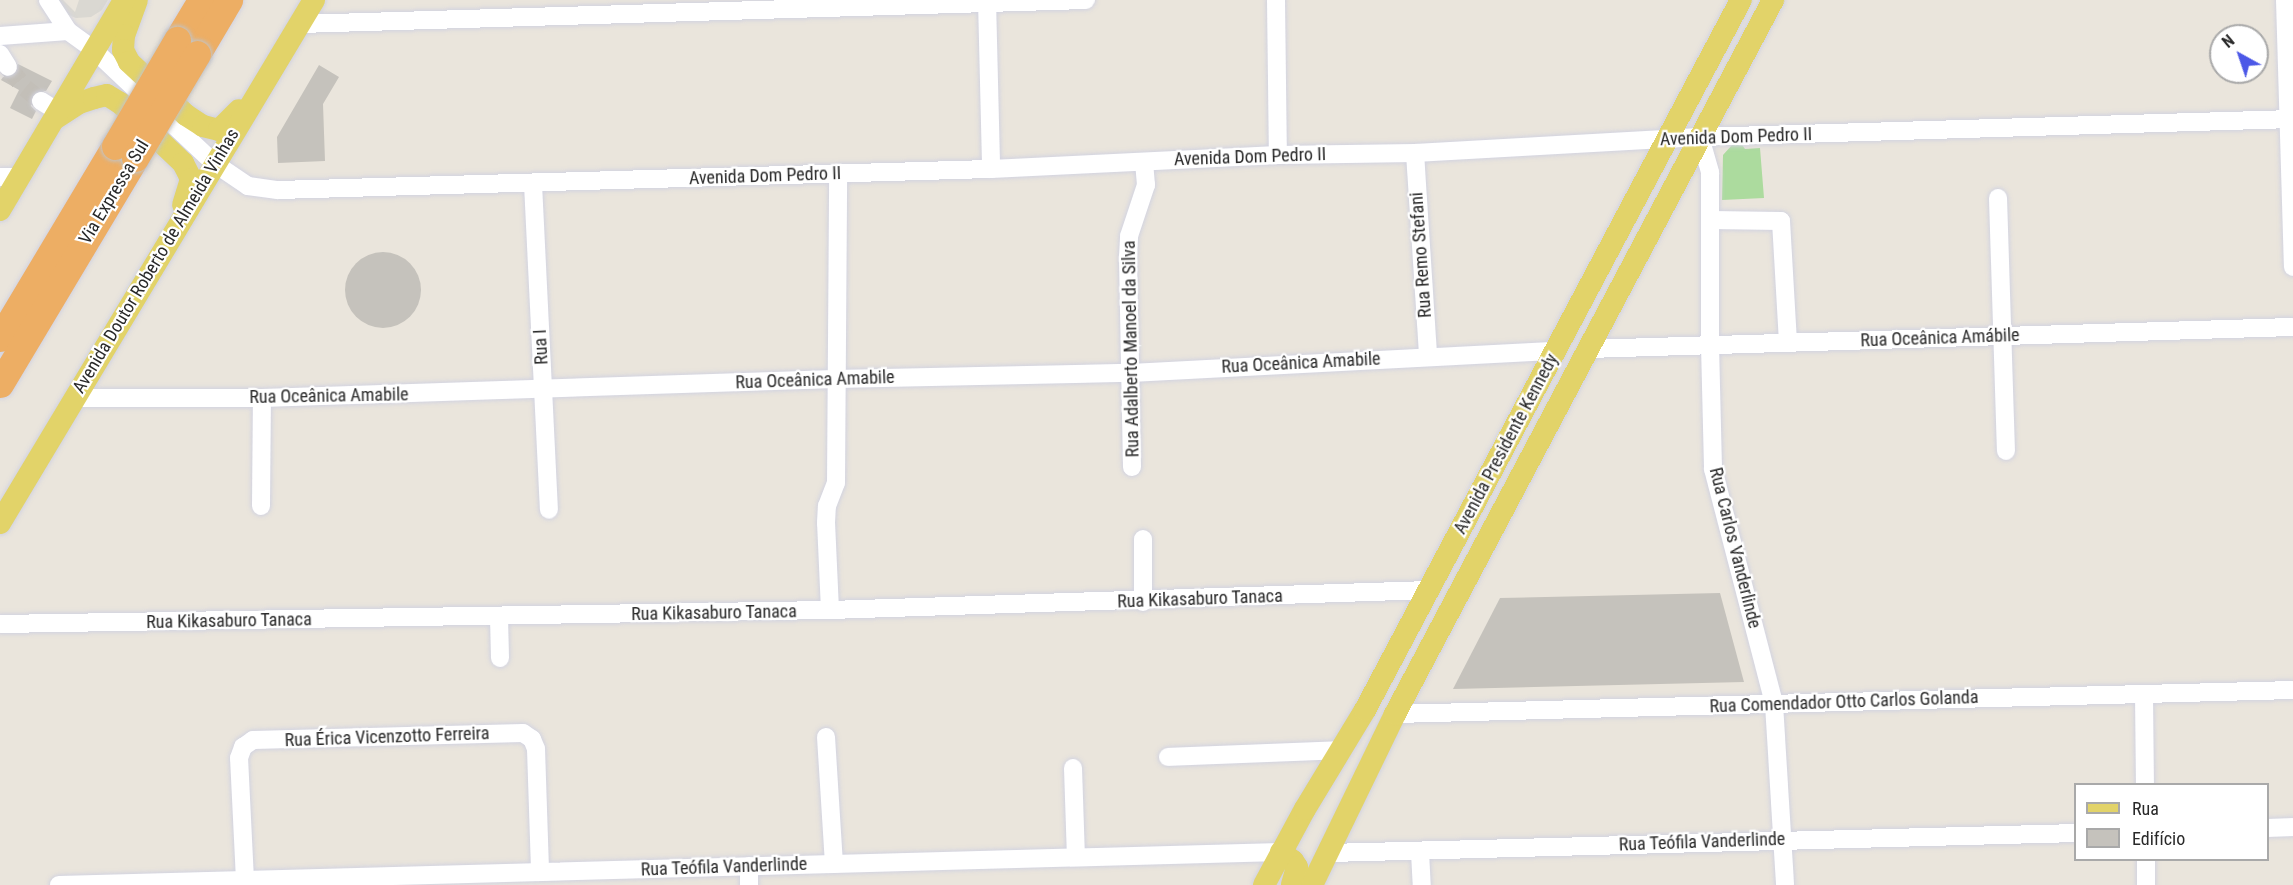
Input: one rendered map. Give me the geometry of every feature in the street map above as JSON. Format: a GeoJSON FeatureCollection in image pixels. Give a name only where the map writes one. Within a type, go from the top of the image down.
{"type":"FeatureCollection","features":[{"type":"Feature","properties":{"kind":"highway","name":"Via Expressa Sul"},"geometry":{"type":"LineString","coordinates":[[187,47],[201,0]]}},
{"type":"Feature","properties":{"kind":"highway","name":"Via Expressa Sul"},"geometry":{"type":"LineString","coordinates":[[0,384],[125,152],[187,47],[229,0]]}},
{"type":"Feature","properties":{"kind":"highway","name":"Via Expressa Sul"},"geometry":{"type":"LineString","coordinates":[[0,338],[125,152]]}},
{"type":"Feature","properties":{"kind":"main road"},"geometry":{"type":"LineString","coordinates":[[0,210],[9,177],[49,112],[94,50],[124,0]]}},
{"type":"Feature","properties":{"kind":"main road"},"geometry":{"type":"LineString","coordinates":[[137,0],[124,35],[123,50],[129,62],[186,115],[203,126],[219,130],[255,94]]}},
{"type":"Feature","properties":{"kind":"main road","name":"Avenida Doutor Roberto de Almeida Vinhas"},"geometry":{"type":"LineString","coordinates":[[0,523],[255,94],[314,0]]}},
{"type":"Feature","properties":{"kind":"main road","name":"Avenida Presidente Kennedy"},"geometry":{"type":"LineString","coordinates":[[1264,885],[1342,750],[1429,590],[1741,0]]}},
{"type":"Feature","properties":{"kind":"main road","name":"Avenida Presidente Kennedy"},"geometry":{"type":"LineString","coordinates":[[1312,885],[1395,714],[1773,0]]}},
{"type":"Feature","properties":{"kind":"main road"},"geometry":{"type":"LineString","coordinates":[[49,112],[107,95],[120,104],[183,163],[190,179],[176,227]]}},
{"type":"Feature","properties":{"kind":"main road"},"geometry":{"type":"LineString","coordinates":[[1281,852],[1288,856],[1297,867],[1292,885]]}},
{"type":"Feature","properties":{"kind":"street"},"geometry":{"type":"LineString","coordinates":[[300,24],[1086,0]]}},
{"type":"Feature","properties":{"kind":"street"},"geometry":{"type":"LineString","coordinates":[[1276,0],[1278,155]]}},
{"type":"Feature","properties":{"kind":"street"},"geometry":{"type":"LineString","coordinates":[[2285,0],[2291,119],[2293,267]]}},
{"type":"Feature","properties":{"kind":"street"},"geometry":{"type":"LineString","coordinates":[[987,2],[991,169]]}},
{"type":"Feature","properties":{"kind":"street"},"geometry":{"type":"LineString","coordinates":[[0,36],[68,31],[52,6]]}},
{"type":"Feature","properties":{"kind":"street"},"geometry":{"type":"LineString","coordinates":[[42,33],[53,24],[52,6]]}},
{"type":"Feature","properties":{"kind":"street","name":"Avenida Dom Pedro II"},"geometry":{"type":"LineString","coordinates":[[68,31],[94,50],[214,164],[248,186],[278,190],[991,169],[1278,155],[1415,153],[1700,137],[2291,119]]}},
{"type":"Feature","properties":{"kind":"street","name":"Rua Carlos Vanderlinde"},"geometry":{"type":"LineString","coordinates":[[1700,137],[1710,173],[1713,469],[1774,704],[1785,885]]}},
{"type":"Feature","properties":{"kind":"street","name":"Rua Remo Stefani"},"geometry":{"type":"LineString","coordinates":[[1415,153],[1428,356]]}},
{"type":"Feature","properties":{"kind":"street","name":"Rua Adalberto Manoel da Silva"},"geometry":{"type":"LineString","coordinates":[[1132,467],[1128,246],[1134,219],[1146,185],[1144,162]]}},
{"type":"Feature","properties":{"kind":"street"},"geometry":{"type":"LineString","coordinates":[[830,610],[826,523],[827,506],[836,483],[838,174]]}},
{"type":"Feature","properties":{"kind":"street","name":"Rua I"},"geometry":{"type":"LineString","coordinates":[[533,183],[549,510]]}},
{"type":"Feature","properties":{"kind":"street"},"geometry":{"type":"LineString","coordinates":[[1998,198],[2006,451]]}},
{"type":"Feature","properties":{"kind":"street"},"geometry":{"type":"LineString","coordinates":[[1711,220],[1781,221],[1788,343]]}},
{"type":"Feature","properties":{"kind":"street","name":"Rua Oceânica Amábile"},"geometry":{"type":"LineString","coordinates":[[1588,350],[2293,327]]}},
{"type":"Feature","properties":{"kind":"street","name":"Rua Oceânica Amabile"},"geometry":{"type":"LineString","coordinates":[[74,398],[262,398],[835,379],[1130,373],[1556,351]]}},
{"type":"Feature","properties":{"kind":"street"},"geometry":{"type":"LineString","coordinates":[[261,506],[262,398]]}},
{"type":"Feature","properties":{"kind":"street"},"geometry":{"type":"LineString","coordinates":[[1143,539],[1143,602]]}},
{"type":"Feature","properties":{"kind":"street","name":"Rua Kikasaburo Tanaca"},"geometry":{"type":"LineString","coordinates":[[0,624],[830,610],[1143,602],[1429,590]]}},
{"type":"Feature","properties":{"kind":"street"},"geometry":{"type":"LineString","coordinates":[[499,617],[500,658]]}},
{"type":"Feature","properties":{"kind":"street","name":"Rua Comendador Otto Carlos Golanda"},"geometry":{"type":"LineString","coordinates":[[1395,714],[2293,690]]}},
{"type":"Feature","properties":{"kind":"street"},"geometry":{"type":"LineString","coordinates":[[2144,694],[2145,783]]}},
{"type":"Feature","properties":{"kind":"street","name":"Rua Érica Vicenzotto Ferreira"},"geometry":{"type":"LineString","coordinates":[[245,880],[239,758],[243,747],[253,740],[523,733],[532,739],[537,749],[540,872]]}},
{"type":"Feature","properties":{"kind":"street"},"geometry":{"type":"LineString","coordinates":[[826,737],[834,864]]}},
{"type":"Feature","properties":{"kind":"street"},"geometry":{"type":"LineString","coordinates":[[1168,757],[1342,750]]}},
{"type":"Feature","properties":{"kind":"street"},"geometry":{"type":"LineString","coordinates":[[1072,768],[1076,857]]}},
{"type":"Feature","properties":{"kind":"street"},"geometry":{"type":"LineString","coordinates":[[2269,828],[2293,827]]}},
{"type":"Feature","properties":{"kind":"street","name":"Rua Teófila Vanderlinde"},"geometry":{"type":"LineString","coordinates":[[1329,853],[1784,839],[2074,833]]}},
{"type":"Feature","properties":{"kind":"street","name":"Rua Teófila Vanderlinde"},"geometry":{"type":"LineString","coordinates":[[59,885],[245,880],[475,879],[540,872],[1281,852]]}},
{"type":"Feature","properties":{"kind":"street"},"geometry":{"type":"LineString","coordinates":[[1420,852],[1422,885]]}},
{"type":"Feature","properties":{"kind":"street"},"geometry":{"type":"LineString","coordinates":[[2146,861],[2146,885]]}},
{"type":"Feature","properties":{"kind":"street"},"geometry":{"type":"LineString","coordinates":[[749,866],[749,885]]}},
{"type":"Feature","properties":{"kind":"green space"},"geometry":{"type":"Polygon","coordinates":[[[1740,142],[1745,149],[1760,148],[1764,198],[1722,200],[1723,155],[1732,145],[1740,142]]]}},
{"type":"Feature","properties":{"kind":"shaded area"},"geometry":{"type":"Polygon","coordinates":[[[55,0],[63,0],[75,12],[79,0],[108,0],[102,10],[91,17],[76,18],[66,14],[55,0]]]}},
{"type":"Feature","properties":{"kind":"building"},"geometry":{"type":"Polygon","coordinates":[[[18,64],[52,81],[46,91],[36,91],[31,96],[31,106],[36,111],[32,119],[10,108],[19,90],[1,80],[3,77],[14,76],[18,72],[18,64]]]}},
{"type":"Feature","properties":{"kind":"building"},"geometry":{"type":"Polygon","coordinates":[[[319,65],[339,77],[323,104],[325,161],[278,163],[277,137],[319,65]]]}},
{"type":"Feature","properties":{"kind":"building"},"geometry":{"type":"Polygon","coordinates":[[[383,252],[397,255],[410,263],[418,276],[421,290],[418,304],[410,317],[397,325],[383,328],[369,325],[356,317],[348,304],[345,290],[348,276],[356,263],[369,255],[383,252]]]}},
{"type":"Feature","properties":{"kind":"building"},"geometry":{"type":"Polygon","coordinates":[[[1720,593],[1744,682],[1453,689],[1500,598],[1720,593]]]}},
{"type":"Feature","properties":{"kind":"tunnel"},"geometry":{"type":"LineString","coordinates":[[8,67],[25,88],[41,101]]}}]}
